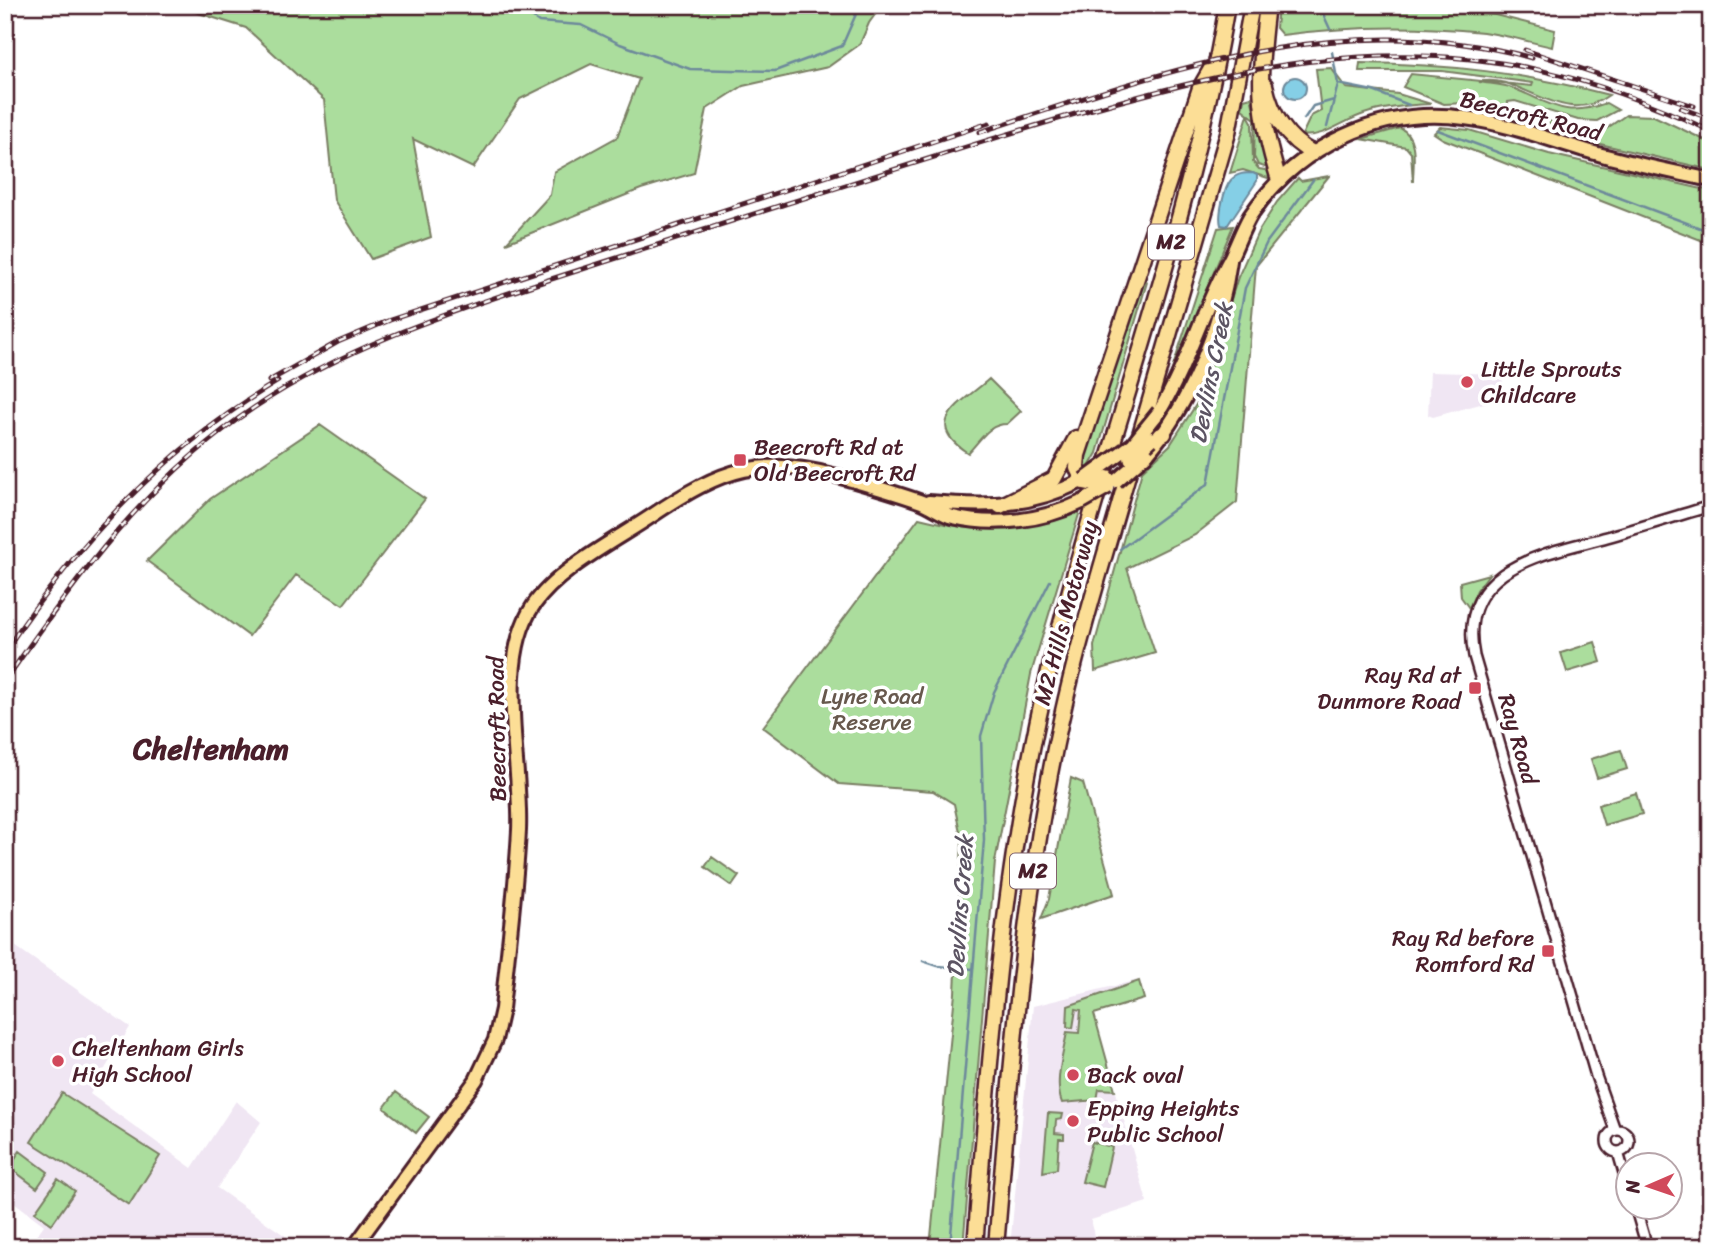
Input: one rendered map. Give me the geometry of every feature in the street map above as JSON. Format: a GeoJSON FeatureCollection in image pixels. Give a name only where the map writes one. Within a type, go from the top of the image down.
{"type":"FeatureCollection","features":[{"type":"Feature","properties":{"kind":"highway","name":"M2 Hills Motorway"},"geometry":{"type":"LineString","coordinates":[[975,1247],[1000,938],[1036,726],[1062,618],[1178,219],[1219,56],[1227,5]]}},
{"type":"Feature","properties":{"kind":"highway","name":"M2 Hills Motorway"},"geometry":{"type":"LineString","coordinates":[[996,1247],[1024,943],[1061,720],[1148,405],[1209,205],[1231,118],[1252,5]]}},
{"type":"Feature","properties":{"kind":"highway"},"geometry":{"type":"LineString","coordinates":[[1267,5],[1260,60],[1259,103],[1279,180]]}},
{"type":"Feature","properties":{"kind":"highway","name":"M2"},"geometry":{"type":"LineString","coordinates":[[1084,481],[1077,468],[1078,455],[1200,88],[1219,56]]}},
{"type":"Feature","properties":{"kind":"highway"},"geometry":{"type":"LineString","coordinates":[[1260,60],[1274,112],[1297,145],[1313,153]]}},
{"type":"Feature","properties":{"kind":"highway","name":"M2"},"geometry":{"type":"LineString","coordinates":[[1000,506],[1047,485],[1060,472],[1113,348]]}},
{"type":"Feature","properties":{"kind":"highway"},"geometry":{"type":"LineString","coordinates":[[1084,481],[1094,484],[1107,478],[1158,436]]}},
{"type":"Feature","properties":{"kind":"main road","name":"Beecroft Road"},"geometry":{"type":"LineString","coordinates":[[922,502],[1000,506],[1041,499],[1084,481],[1133,444],[1158,412],[1174,384],[1216,280],[1231,257],[1250,217],[1279,180],[1313,153],[1371,126],[1422,116],[1448,116],[1495,124],[1604,156],[1711,180]]}},
{"type":"Feature","properties":{"kind":"main road","name":"Beecroft Road"},"geometry":{"type":"LineString","coordinates":[[354,1247],[476,1080],[497,1031],[502,1009],[519,831],[513,665],[521,629],[543,593],[690,491],[722,475],[744,469],[780,466],[807,468],[922,502],[950,516],[980,521],[1028,519],[1082,502],[1116,481],[1147,454],[1194,382],[1227,284],[1231,257]]}},
{"type":"Feature","properties":{"kind":"street","name":"Ray Road"},"geometry":{"type":"LineString","coordinates":[[1615,1130],[1599,1085],[1518,809],[1474,656],[1471,632],[1485,591],[1512,566],[1711,506]]}},
{"type":"Feature","properties":{"kind":"street"},"geometry":{"type":"LineString","coordinates":[[1616,1150],[1608,1144],[1610,1134],[1615,1130],[1625,1132],[1629,1138],[1627,1148],[1622,1150]]}},
{"type":"Feature","properties":{"kind":"street"},"geometry":{"type":"LineString","coordinates":[[1638,1220],[1647,1247]]}},
{"type":"Feature","properties":{"kind":"shaded area"},"geometry":{"type":"Polygon","coordinates":[[[1430,372],[1503,374],[1502,398],[1433,417],[1428,415],[1430,372]]]}},
{"type":"Feature","properties":{"kind":"shaded area","name":"Cheltenham Girls High School"},"geometry":{"type":"Polygon","coordinates":[[[5,939],[130,1027],[90,1094],[192,1168],[236,1101],[261,1122],[217,1188],[301,1247],[28,1247],[44,1225],[5,1195],[5,939]]]}},
{"type":"Feature","properties":{"kind":"shaded area","name":"Epping Heights Public School"},"geometry":{"type":"Polygon","coordinates":[[[1138,980],[1144,999],[1094,1014],[1147,1202],[1091,1220],[1098,1247],[1010,1247],[1033,1006],[1138,980]]]}},
{"type":"Feature","properties":{"kind":"green space"},"geometry":{"type":"Polygon","coordinates":[[[173,5],[882,5],[869,23],[860,44],[828,67],[743,86],[707,109],[694,173],[641,189],[506,243],[550,195],[554,172],[617,137],[639,79],[591,64],[520,99],[473,168],[413,139],[431,237],[371,259],[334,200],[324,100],[246,28],[173,5]]]}},
{"type":"Feature","properties":{"kind":"green space"},"geometry":{"type":"Polygon","coordinates":[[[1278,5],[1291,5],[1299,10],[1304,5],[1462,5],[1463,12],[1495,15],[1555,30],[1552,47],[1492,33],[1433,28],[1357,28],[1282,35],[1276,28],[1278,5]]]}},
{"type":"Feature","properties":{"kind":"green space"},"geometry":{"type":"Polygon","coordinates":[[[1360,63],[1486,71],[1609,95],[1592,104],[1574,106],[1541,98],[1505,83],[1532,86],[1533,83],[1442,71],[1359,71],[1360,63]]]}},
{"type":"Feature","properties":{"kind":"green space"},"geometry":{"type":"Polygon","coordinates":[[[1331,68],[1346,88],[1398,94],[1431,104],[1372,112],[1325,132],[1302,135],[1311,116],[1321,111],[1316,69],[1331,68]]]}},
{"type":"Feature","properties":{"kind":"green space"},"geometry":{"type":"Polygon","coordinates":[[[1411,74],[1486,81],[1479,82],[1508,87],[1557,107],[1591,108],[1606,103],[1618,110],[1597,121],[1578,120],[1515,101],[1508,102],[1507,112],[1467,103],[1444,104],[1403,87],[1411,74]]]}},
{"type":"Feature","properties":{"kind":"green space"},"geometry":{"type":"Polygon","coordinates":[[[1251,97],[1268,168],[1258,165],[1254,157],[1255,119],[1242,109],[1244,99],[1251,97]]]}},
{"type":"Feature","properties":{"kind":"green space"},"geometry":{"type":"Polygon","coordinates":[[[1523,114],[1589,131],[1603,131],[1626,115],[1654,116],[1711,143],[1711,170],[1600,144],[1523,114]]]}},
{"type":"Feature","properties":{"kind":"green space"},"geometry":{"type":"Polygon","coordinates":[[[1248,115],[1252,122],[1253,162],[1259,169],[1271,171],[1268,178],[1243,170],[1230,173],[1248,115]]]}},
{"type":"Feature","properties":{"kind":"green space"},"geometry":{"type":"Polygon","coordinates":[[[1440,127],[1469,130],[1549,154],[1711,191],[1711,244],[1443,139],[1434,133],[1440,127]]]}},
{"type":"Feature","properties":{"kind":"green space"},"geometry":{"type":"Polygon","coordinates":[[[1400,128],[1406,132],[1412,144],[1413,182],[1411,153],[1406,147],[1361,139],[1400,128]]]}},
{"type":"Feature","properties":{"kind":"green space"},"geometry":{"type":"Polygon","coordinates":[[[1329,176],[1256,266],[1237,502],[1195,535],[1127,568],[1155,653],[1095,671],[1094,646],[1142,471],[1170,445],[1199,400],[1238,277],[1258,232],[1277,202],[1298,178],[1301,181],[1329,176]]]}},
{"type":"Feature","properties":{"kind":"green space"},"geometry":{"type":"Polygon","coordinates":[[[1233,226],[1167,385],[1218,228],[1233,226]]]}},
{"type":"Feature","properties":{"kind":"green space"},"geometry":{"type":"Polygon","coordinates":[[[1145,278],[1147,282],[1097,453],[1086,472],[1083,457],[1087,443],[1145,278]]]}},
{"type":"Feature","properties":{"kind":"green space"},"geometry":{"type":"Polygon","coordinates":[[[989,379],[1021,411],[1007,424],[990,430],[968,453],[954,442],[947,432],[947,422],[958,404],[989,379]]]}},
{"type":"Feature","properties":{"kind":"green space"},"geometry":{"type":"Polygon","coordinates":[[[320,425],[425,499],[343,605],[296,575],[249,636],[147,561],[210,499],[320,425]]]}},
{"type":"Feature","properties":{"kind":"green space","name":"Lyne Road Reserve"},"geometry":{"type":"Polygon","coordinates":[[[1080,511],[1031,674],[995,862],[963,1247],[930,1247],[955,993],[962,841],[954,804],[933,791],[839,784],[763,727],[919,518],[964,527],[1000,529],[1036,524],[1080,511]]]}},
{"type":"Feature","properties":{"kind":"green space"},"geometry":{"type":"Polygon","coordinates":[[[1489,574],[1477,590],[1469,608],[1461,597],[1460,582],[1489,574]]]}},
{"type":"Feature","properties":{"kind":"green space"},"geometry":{"type":"Polygon","coordinates":[[[1595,642],[1601,662],[1567,672],[1561,653],[1595,642]]]}},
{"type":"Feature","properties":{"kind":"green space"},"geometry":{"type":"Polygon","coordinates":[[[1621,750],[1627,769],[1597,778],[1591,759],[1621,750]]]}},
{"type":"Feature","properties":{"kind":"green space"},"geometry":{"type":"Polygon","coordinates":[[[1071,778],[1083,783],[1114,894],[1041,919],[1049,899],[1071,778]]]}},
{"type":"Feature","properties":{"kind":"green space"},"geometry":{"type":"Polygon","coordinates":[[[1636,793],[1642,814],[1604,825],[1598,805],[1636,793]]]}},
{"type":"Feature","properties":{"kind":"green space"},"geometry":{"type":"Polygon","coordinates":[[[712,857],[739,876],[732,886],[705,867],[712,857]]]}},
{"type":"Feature","properties":{"kind":"green space"},"geometry":{"type":"Polygon","coordinates":[[[1139,981],[1144,999],[1094,1014],[1115,1090],[1099,1089],[1097,1100],[1062,1103],[1059,1078],[1067,1032],[1079,1033],[1081,1010],[1076,1009],[1073,1028],[1067,1027],[1068,1006],[1139,981]]]}},
{"type":"Feature","properties":{"kind":"green space"},"geometry":{"type":"Polygon","coordinates":[[[396,1092],[429,1117],[416,1133],[384,1108],[396,1092]]]}},
{"type":"Feature","properties":{"kind":"green space"},"geometry":{"type":"Polygon","coordinates":[[[62,1093],[160,1156],[129,1205],[31,1142],[62,1093]]]}},
{"type":"Feature","properties":{"kind":"green space"},"geometry":{"type":"Polygon","coordinates":[[[1048,1113],[1063,1114],[1062,1119],[1056,1120],[1055,1133],[1064,1134],[1064,1139],[1059,1139],[1057,1169],[1043,1172],[1048,1113]]]}},
{"type":"Feature","properties":{"kind":"green space"},"geometry":{"type":"Polygon","coordinates":[[[1092,1142],[1112,1147],[1103,1187],[1082,1182],[1092,1142]]]}},
{"type":"Feature","properties":{"kind":"green space"},"geometry":{"type":"Polygon","coordinates":[[[20,1151],[48,1172],[37,1188],[9,1167],[20,1151]]]}},
{"type":"Feature","properties":{"kind":"green space"},"geometry":{"type":"Polygon","coordinates":[[[58,1179],[75,1191],[52,1224],[35,1212],[58,1179]]]}},
{"type":"Feature","properties":{"kind":"water"},"geometry":{"type":"Polygon","coordinates":[[[1295,77],[1303,80],[1306,88],[1303,96],[1295,99],[1287,96],[1284,88],[1287,80],[1295,77]]]}},
{"type":"Feature","properties":{"kind":"water"},"geometry":{"type":"Polygon","coordinates":[[[1238,175],[1257,175],[1257,181],[1227,226],[1221,225],[1221,208],[1228,184],[1238,175]]]}},
{"type":"Feature","properties":{"kind":"waterway","name":"Devlins Creek"},"geometry":{"type":"LineString","coordinates":[[515,5],[539,22],[581,25],[620,44],[690,69],[775,71],[842,46],[860,5]]}},
{"type":"Feature","properties":{"kind":"waterway","name":"Devlins Creek"},"geometry":{"type":"LineString","coordinates":[[1319,5],[1330,29]]}},
{"type":"Feature","properties":{"kind":"waterway","name":"Devlins Creek"},"geometry":{"type":"LineString","coordinates":[[1327,127],[1338,84],[1332,52]]}},
{"type":"Feature","properties":{"kind":"waterway"},"geometry":{"type":"LineString","coordinates":[[1338,84],[1373,91],[1409,105]]}},
{"type":"Feature","properties":{"kind":"waterway"},"geometry":{"type":"LineString","coordinates":[[1304,119],[1313,106],[1334,100]]}},
{"type":"Feature","properties":{"kind":"waterway"},"geometry":{"type":"LineString","coordinates":[[1438,130],[1711,232]]}},
{"type":"Feature","properties":{"kind":"waterway","name":"Devlins Creek"},"geometry":{"type":"LineString","coordinates":[[1120,549],[1208,484],[1245,288],[1267,242],[1313,180]]}},
{"type":"Feature","properties":{"kind":"waterway","name":"Devlins Creek"},"geometry":{"type":"LineString","coordinates":[[950,1247],[984,840],[981,736],[994,692],[1050,581]]}},
{"type":"Feature","properties":{"kind":"waterway"},"geometry":{"type":"LineString","coordinates":[[923,961],[938,966],[973,969]]}},
{"type":"Feature","properties":{"kind":"railway"},"geometry":{"type":"LineString","coordinates":[[980,132],[1183,69],[1252,53],[1320,43],[1390,39],[1460,44],[1532,58]]}},
{"type":"Feature","properties":{"kind":"railway"},"geometry":{"type":"LineString","coordinates":[[1525,50],[1694,106]]}},
{"type":"Feature","properties":{"kind":"railway"},"geometry":{"type":"LineString","coordinates":[[5,681],[59,605],[117,532],[181,465],[217,435],[289,386],[358,350],[430,320],[542,282],[1089,110],[1190,84],[1291,64],[1360,57],[1408,56],[1498,62],[1583,81],[1625,95],[1711,131]]}},
{"type":"Feature","properties":{"kind":"railway"},"geometry":{"type":"LineString","coordinates":[[1681,108],[1711,119]]}},
{"type":"Feature","properties":{"kind":"railway"},"geometry":{"type":"LineString","coordinates":[[269,381],[338,342],[390,320],[989,123]]}},
{"type":"Feature","properties":{"kind":"railway"},"geometry":{"type":"LineString","coordinates":[[5,651],[63,572],[127,500],[198,436],[278,381]]}},
{"type":"Feature","properties":{"kind":"place","name":"Little Sprouts Childcare"},"geometry":{"type":"Point","coordinates":[1467,382]}},
{"type":"Feature","properties":{"kind":"place","name":"Beecroft Rd at Old Beecroft Rd"},"geometry":{"type":"Point","coordinates":[740,460]}},
{"type":"Feature","properties":{"kind":"place","name":"Ray Rd at Dunmore Road"},"geometry":{"type":"Point","coordinates":[1475,688]}},
{"type":"Feature","properties":{"kind":"place","name":"Ray Rd before Romford Rd"},"geometry":{"type":"Point","coordinates":[1548,951]}},
{"type":"Feature","properties":{"kind":"place","name":"Cheltenham Girls High School"},"geometry":{"type":"Point","coordinates":[58,1061]}},
{"type":"Feature","properties":{"kind":"place","name":"Back oval"},"geometry":{"type":"Point","coordinates":[1073,1075]}},
{"type":"Feature","properties":{"kind":"place","name":"Epping Heights Public School"},"geometry":{"type":"Point","coordinates":[1073,1121]}},
{"type":"Feature","properties":{"kind":"district","name":"Cheltenham"},"geometry":{"type":"Point","coordinates":[211,749]}}]}
